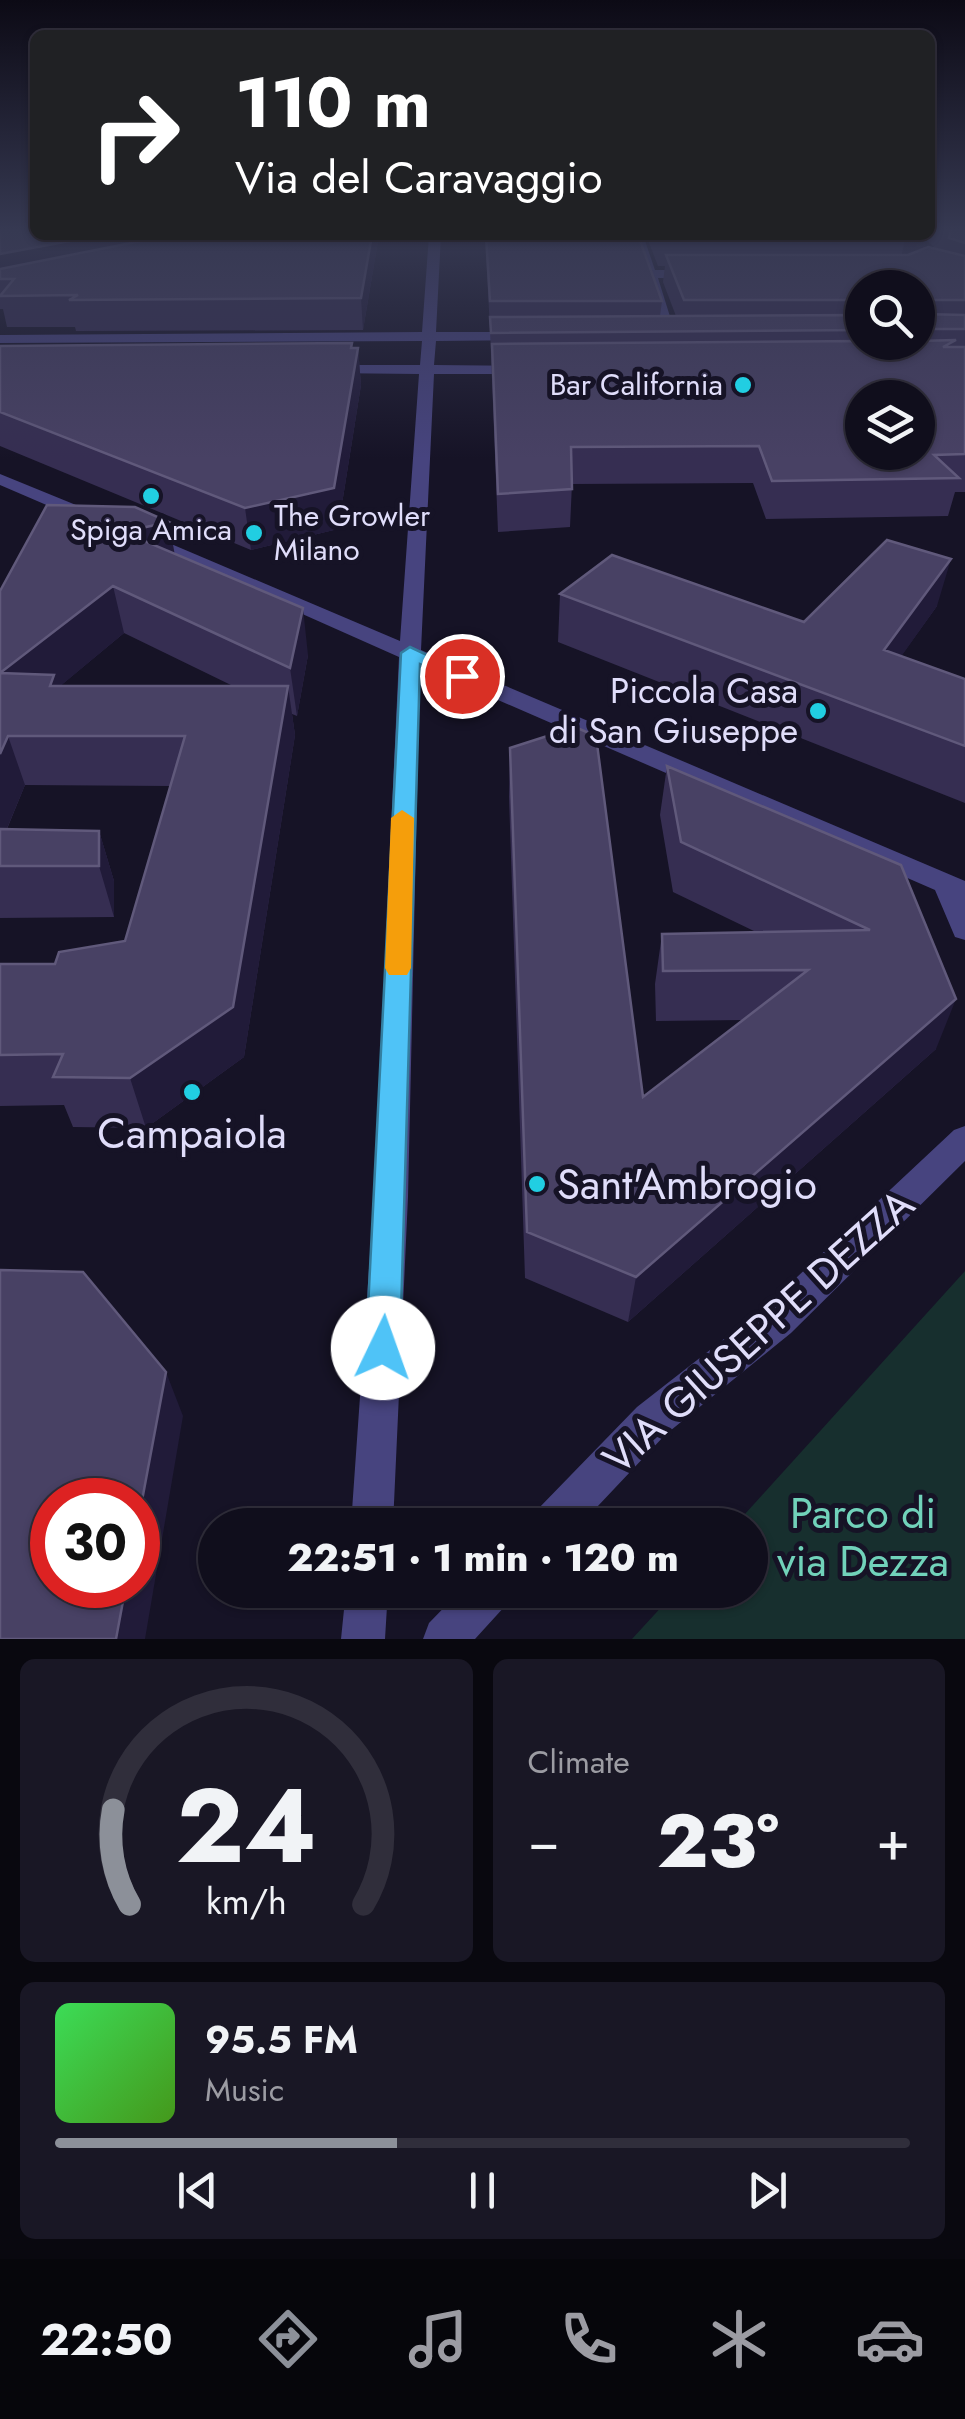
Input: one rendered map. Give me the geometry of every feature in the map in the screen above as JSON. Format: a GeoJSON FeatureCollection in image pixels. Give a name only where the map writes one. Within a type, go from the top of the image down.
{"type":"FeatureCollection","features":[{"type":"Feature","properties":{"kind":"street"},"geometry":{"type":"LineString","coordinates":[[373,1508],[391,1197],[410,653],[432,305]]}},
{"type":"Feature","properties":{"kind":"street"},"geometry":{"type":"LineString","coordinates":[[661,305],[672,336]]}},
{"type":"Feature","properties":{"kind":"street"},"geometry":{"type":"LineString","coordinates":[[0,339],[532,336]]}},
{"type":"Feature","properties":{"kind":"street"},"geometry":{"type":"LineString","coordinates":[[654,336],[691,336]]}},
{"type":"Feature","properties":{"kind":"street"},"geometry":{"type":"LineString","coordinates":[[310,370],[546,370]]}},
{"type":"Feature","properties":{"kind":"street"},"geometry":{"type":"LineString","coordinates":[[0,479],[956,888],[965,930]]}},
{"type":"Feature","properties":{"kind":"street","name":"VIA GIUSEPPE DEZZA"},"geometry":{"type":"LineString","coordinates":[[568,1508],[651,1421],[778,1320],[965,1140]]}},
{"type":"Feature","properties":{"kind":"street"},"geometry":{"type":"LineString","coordinates":[[363,1639],[366,1608]]}},
{"type":"Feature","properties":{"kind":"street"},"geometry":{"type":"LineString","coordinates":[[444,1639],[474,1608]]}},
{"type":"Feature","properties":{"kind":"green space","name":"Parco di via Dezza"},"geometry":{"type":"Polygon","coordinates":[[[965,1271],[965,1639],[632,1639],[660,1608],[768,1608],[768,1508],[750,1508],[965,1271]]]}},
{"type":"Feature","properties":{"kind":"building"},"geometry":{"type":"Polygon","coordinates":[[[935,314],[965,315],[965,329],[935,329],[935,314]]]}},
{"type":"Feature","properties":{"kind":"building"},"geometry":{"type":"Polygon","coordinates":[[[845,315],[845,330],[491,333],[490,317],[845,315]]]}},
{"type":"Feature","properties":{"kind":"building"},"geometry":{"type":"Polygon","coordinates":[[[956,340],[943,347],[965,347],[965,454],[935,455],[935,380],[845,380],[845,470],[935,470],[935,456],[959,478],[772,481],[759,446],[571,447],[572,489],[498,494],[492,344],[845,341],[845,360],[935,360],[935,341],[956,340]]]}},
{"type":"Feature","properties":{"kind":"building"},"geometry":{"type":"Polygon","coordinates":[[[352,343],[351,348],[358,348],[334,488],[245,508],[0,412],[0,346],[352,343]]]}},
{"type":"Feature","properties":{"kind":"building"},"geometry":{"type":"Polygon","coordinates":[[[47,505],[135,507],[169,522],[123,532],[303,608],[290,668],[113,586],[0,673],[0,591],[47,505]]]}},
{"type":"Feature","properties":{"kind":"building"},"geometry":{"type":"Polygon","coordinates":[[[887,540],[951,559],[884,650],[965,679],[965,746],[560,594],[612,555],[804,622],[887,540]]]}},
{"type":"Feature","properties":{"kind":"building"},"geometry":{"type":"Polygon","coordinates":[[[0,673],[54,675],[50,686],[288,686],[233,1007],[130,1078],[53,1077],[63,1054],[0,1055],[0,964],[55,964],[59,952],[125,941],[185,736],[8,736],[0,754],[0,673]]]}},
{"type":"Feature","properties":{"kind":"building"},"geometry":{"type":"Polygon","coordinates":[[[575,727],[596,736],[643,1097],[808,970],[663,971],[662,934],[870,930],[681,842],[667,766],[901,865],[956,999],[636,1277],[527,1232],[510,748],[575,727]]]}},
{"type":"Feature","properties":{"kind":"building"},"geometry":{"type":"Polygon","coordinates":[[[0,829],[99,831],[99,866],[0,866],[0,829]]]}},
{"type":"Feature","properties":{"kind":"building"},"geometry":{"type":"Polygon","coordinates":[[[0,1270],[83,1272],[166,1372],[146,1478],[30,1478],[30,1608],[122,1608],[116,1639],[0,1639],[0,1270]]]}},
{"type":"Feature","properties":{"kind":"slow traffic"},"geometry":{"type":"LineString","coordinates":[[398,968],[402,818]]}},
{"type":"Feature","properties":{"kind":"place","name":"Bar California"},"geometry":{"type":"Point","coordinates":[743,385]}},
{"type":"Feature","properties":{"kind":"place","name":"Spiga Amica"},"geometry":{"type":"Point","coordinates":[151,496]}},
{"type":"Feature","properties":{"kind":"place","name":"The Growler Milano"},"geometry":{"type":"Point","coordinates":[254,533]}},
{"type":"Feature","properties":{"kind":"place","name":"Piccola Casa di San Giuseppe"},"geometry":{"type":"Point","coordinates":[818,711]}},
{"type":"Feature","properties":{"kind":"place","name":"Campaiola"},"geometry":{"type":"Point","coordinates":[192,1092]}},
{"type":"Feature","properties":{"kind":"place","name":"Sant'Ambrogio"},"geometry":{"type":"Point","coordinates":[537,1184]}},
{"type":"Feature","properties":{"kind":"route"},"geometry":{"type":"LineString","coordinates":[[383,1348],[410,653],[462,676]]}}]}
